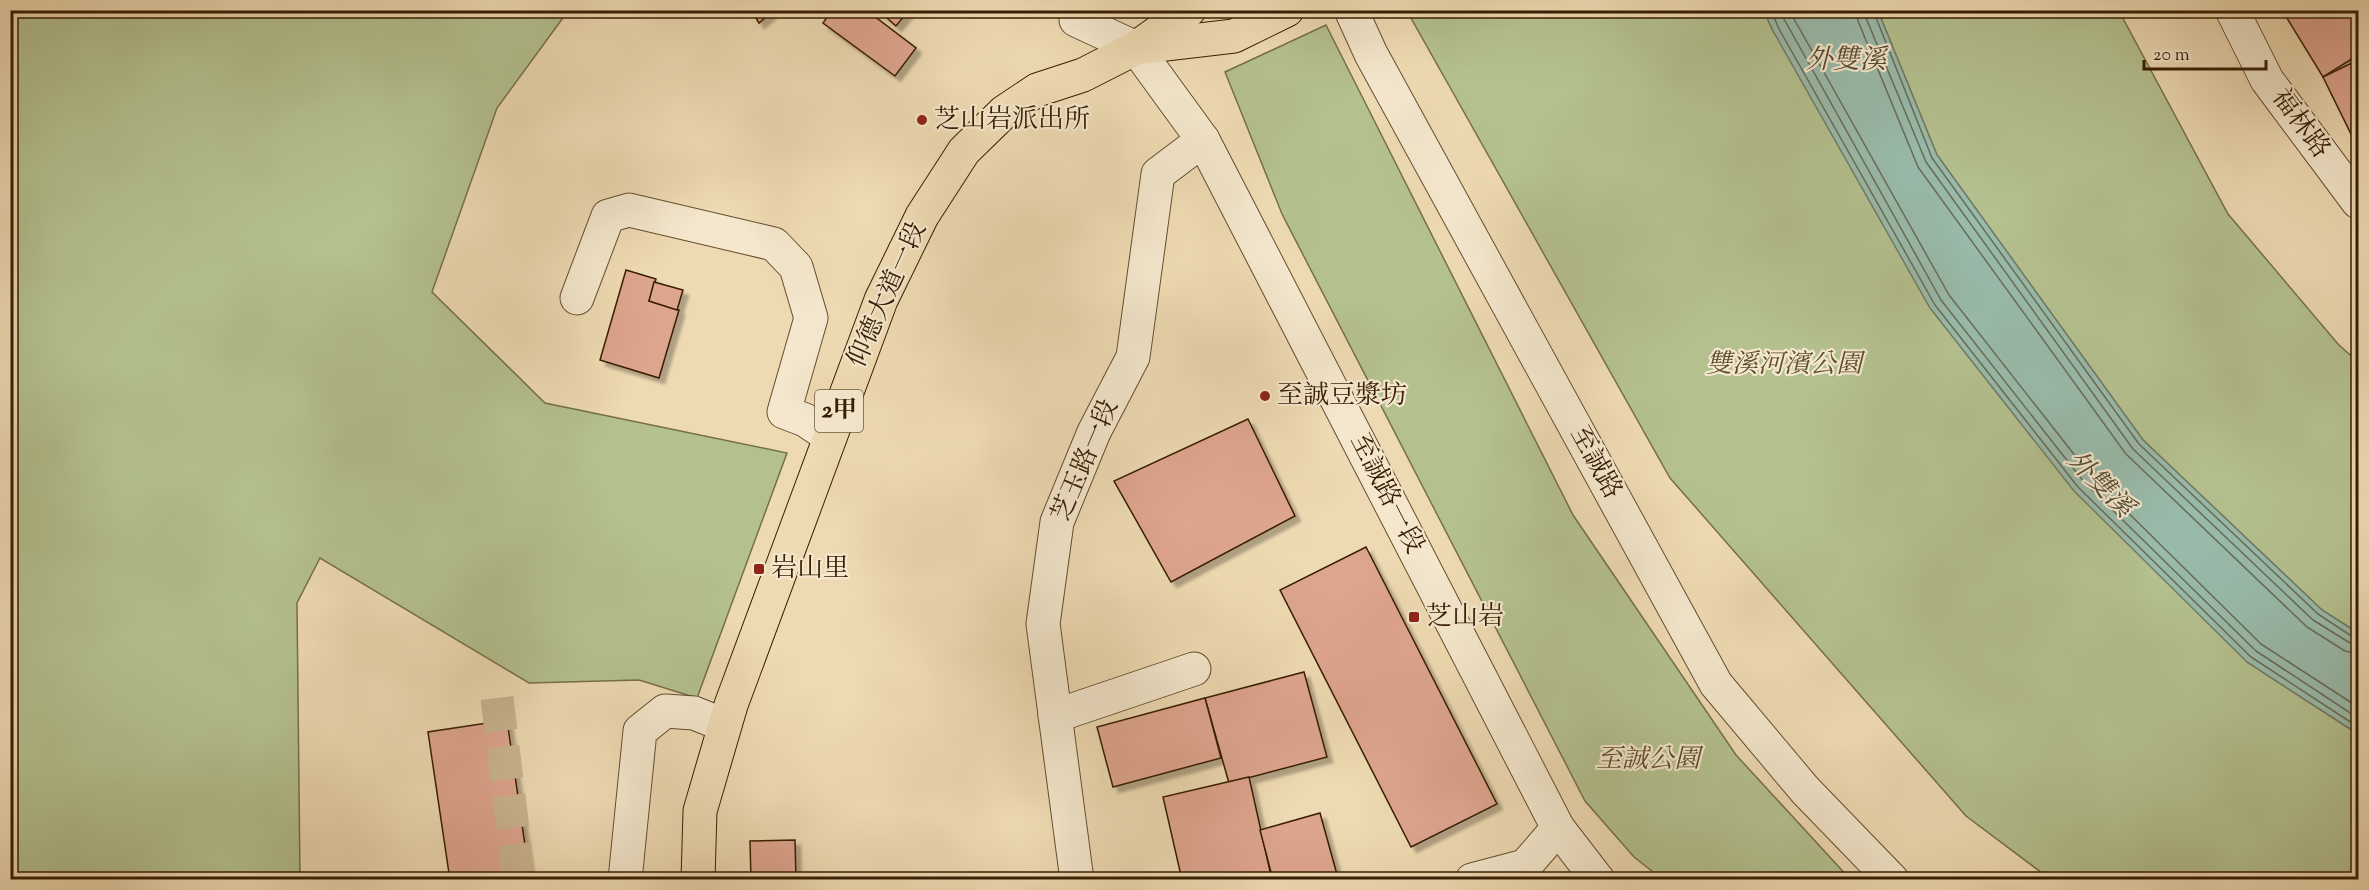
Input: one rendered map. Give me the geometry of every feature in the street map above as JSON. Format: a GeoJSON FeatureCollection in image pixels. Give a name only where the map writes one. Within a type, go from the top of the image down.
{"type":"FeatureCollection","features":[{"type":"Feature","properties":{"kind":"main road","name":"2甲"},"geometry":{"type":"LineString","coordinates":[[1136,48],[1189,10]]}},
{"type":"Feature","properties":{"kind":"main road","name":"2甲"},"geometry":{"type":"LineString","coordinates":[[1136,48],[1234,36],[1287,10]]}},
{"type":"Feature","properties":{"kind":"main road","name":"仰德大道一段"},"geometry":{"type":"LineString","coordinates":[[698,879],[700,811],[724,725],[881,300],[922,216],[964,150],[1004,112],[1037,90],[1083,75],[1136,48]]}},
{"type":"Feature","properties":{"kind":"street","name":"至誠路"},"geometry":{"type":"LineString","coordinates":[[1351,10],[1371,54],[1716,684],[1805,790],[1892,879]]}},
{"type":"Feature","properties":{"kind":"street","name":"福林路"},"geometry":{"type":"LineString","coordinates":[[2232,10],[2267,80],[2358,202]]}},
{"type":"Feature","properties":{"kind":"street"},"geometry":{"type":"LineString","coordinates":[[1079,14],[1136,48]]}},
{"type":"Feature","properties":{"kind":"street","name":"至誠路一段"},"geometry":{"type":"LineString","coordinates":[[1136,48],[1203,140],[1558,828],[1598,879]]}},
{"type":"Feature","properties":{"kind":"street","name":"芝玉路一段"},"geometry":{"type":"LineString","coordinates":[[1077,879],[1042,624],[1057,522],[1094,432],[1133,357],[1158,174],[1203,140]]}},
{"type":"Feature","properties":{"kind":"street"},"geometry":{"type":"LineString","coordinates":[[577,298],[608,216],[628,210],[774,244],[796,267],[811,318],[784,412],[805,420],[829,436]]}},
{"type":"Feature","properties":{"kind":"street"},"geometry":{"type":"LineString","coordinates":[[1055,716],[1194,669]]}},
{"type":"Feature","properties":{"kind":"street"},"geometry":{"type":"LineString","coordinates":[[625,879],[640,731],[665,711],[694,713],[724,725]]}},
{"type":"Feature","properties":{"kind":"street"},"geometry":{"type":"LineString","coordinates":[[1472,879],[1526,866],[1558,828]]}},
{"type":"Feature","properties":{"kind":"green space"},"geometry":{"type":"Polygon","coordinates":[[[10,11],[568,11],[497,108],[432,292],[545,403],[787,453],[697,698],[639,680],[529,683],[320,558],[297,603],[300,879],[11,879],[10,11]]]}},
{"type":"Feature","properties":{"kind":"green space","name":"雙溪河濱公園"},"geometry":{"type":"Polygon","coordinates":[[[1407,11],[1764,11],[1773,31],[2247,662],[2358,734],[2358,879],[2050,879],[1966,816],[1670,478],[1407,11]]]}},
{"type":"Feature","properties":{"kind":"green space"},"geometry":{"type":"Polygon","coordinates":[[[1878,11],[2119,11],[2228,214],[2338,344],[2358,362],[2358,633],[2322,610],[2143,440],[1937,155],[1878,11]]]}},
{"type":"Feature","properties":{"kind":"green space","name":"至誠公園"},"geometry":{"type":"Polygon","coordinates":[[[1326,25],[1573,515],[1736,755],[1850,879],[1662,879],[1634,857],[1585,801],[1282,214],[1225,72],[1326,25]]]}},
{"type":"Feature","properties":{"kind":"water","name":"外雙溪"},"geometry":{"type":"Polygon","coordinates":[[[1764,11],[1878,11],[1937,155],[2143,440],[2322,610],[2358,633],[2358,734],[2247,662],[2074,491],[1930,308],[1773,31],[1764,11]]]}},
{"type":"Feature","properties":{"kind":"building"},"geometry":{"type":"Polygon","coordinates":[[[751,10],[774,10],[759,23],[751,10]]]}},
{"type":"Feature","properties":{"kind":"building"},"geometry":{"type":"Polygon","coordinates":[[[832,10],[866,10],[916,48],[895,76],[823,23],[832,10]]]}},
{"type":"Feature","properties":{"kind":"building"},"geometry":{"type":"Polygon","coordinates":[[[878,10],[909,10],[896,26],[878,10]]]}},
{"type":"Feature","properties":{"kind":"building"},"geometry":{"type":"Polygon","coordinates":[[[2282,10],[2358,10],[2358,55],[2323,77],[2282,10]]]}},
{"type":"Feature","properties":{"kind":"building"},"geometry":{"type":"Polygon","coordinates":[[[2358,60],[2358,137],[2354,140],[2323,77],[2358,60]]]}},
{"type":"Feature","properties":{"kind":"building"},"geometry":{"type":"Polygon","coordinates":[[[626,270],[656,279],[649,301],[679,310],[659,378],[600,360],[626,270]]]}},
{"type":"Feature","properties":{"kind":"building"},"geometry":{"type":"Polygon","coordinates":[[[654,282],[683,290],[677,310],[649,301],[654,282]]]}},
{"type":"Feature","properties":{"kind":"building"},"geometry":{"type":"Polygon","coordinates":[[[1248,419],[1295,516],[1171,582],[1114,481],[1248,419]]]}},
{"type":"Feature","properties":{"kind":"building"},"geometry":{"type":"Polygon","coordinates":[[[1366,547],[1497,804],[1411,847],[1280,590],[1366,547]]]}},
{"type":"Feature","properties":{"kind":"building"},"geometry":{"type":"Polygon","coordinates":[[[1304,672],[1327,757],[1229,783],[1205,698],[1304,672]]]}},
{"type":"Feature","properties":{"kind":"building"},"geometry":{"type":"Polygon","coordinates":[[[1205,698],[1221,758],[1113,787],[1097,727],[1205,698]]]}},
{"type":"Feature","properties":{"kind":"building"},"geometry":{"type":"Polygon","coordinates":[[[507,720],[530,880],[450,880],[428,732],[507,720]]]}},
{"type":"Feature","properties":{"kind":"building"},"geometry":{"type":"Polygon","coordinates":[[[1249,777],[1272,880],[1182,880],[1163,797],[1249,777]]]}},
{"type":"Feature","properties":{"kind":"building"},"geometry":{"type":"Polygon","coordinates":[[[1320,813],[1338,878],[1273,880],[1260,830],[1320,813]]]}},
{"type":"Feature","properties":{"kind":"building"},"geometry":{"type":"Polygon","coordinates":[[[795,840],[796,880],[751,880],[750,841],[795,840]]]}},
{"type":"Feature","properties":{"kind":"tunnel"},"geometry":{"type":"LineString","coordinates":[[497,698],[519,880]]}},
{"type":"Feature","properties":{"kind":"place","name":"芝山岩派出所"},"geometry":{"type":"Point","coordinates":[922,120]}},
{"type":"Feature","properties":{"kind":"place","name":"至誠豆漿坊"},"geometry":{"type":"Point","coordinates":[1265,396]}},
{"type":"Feature","properties":{"kind":"place","name":"岩山里"},"geometry":{"type":"Point","coordinates":[759,569]}},
{"type":"Feature","properties":{"kind":"place","name":"芝山岩"},"geometry":{"type":"Point","coordinates":[1414,617]}}]}
